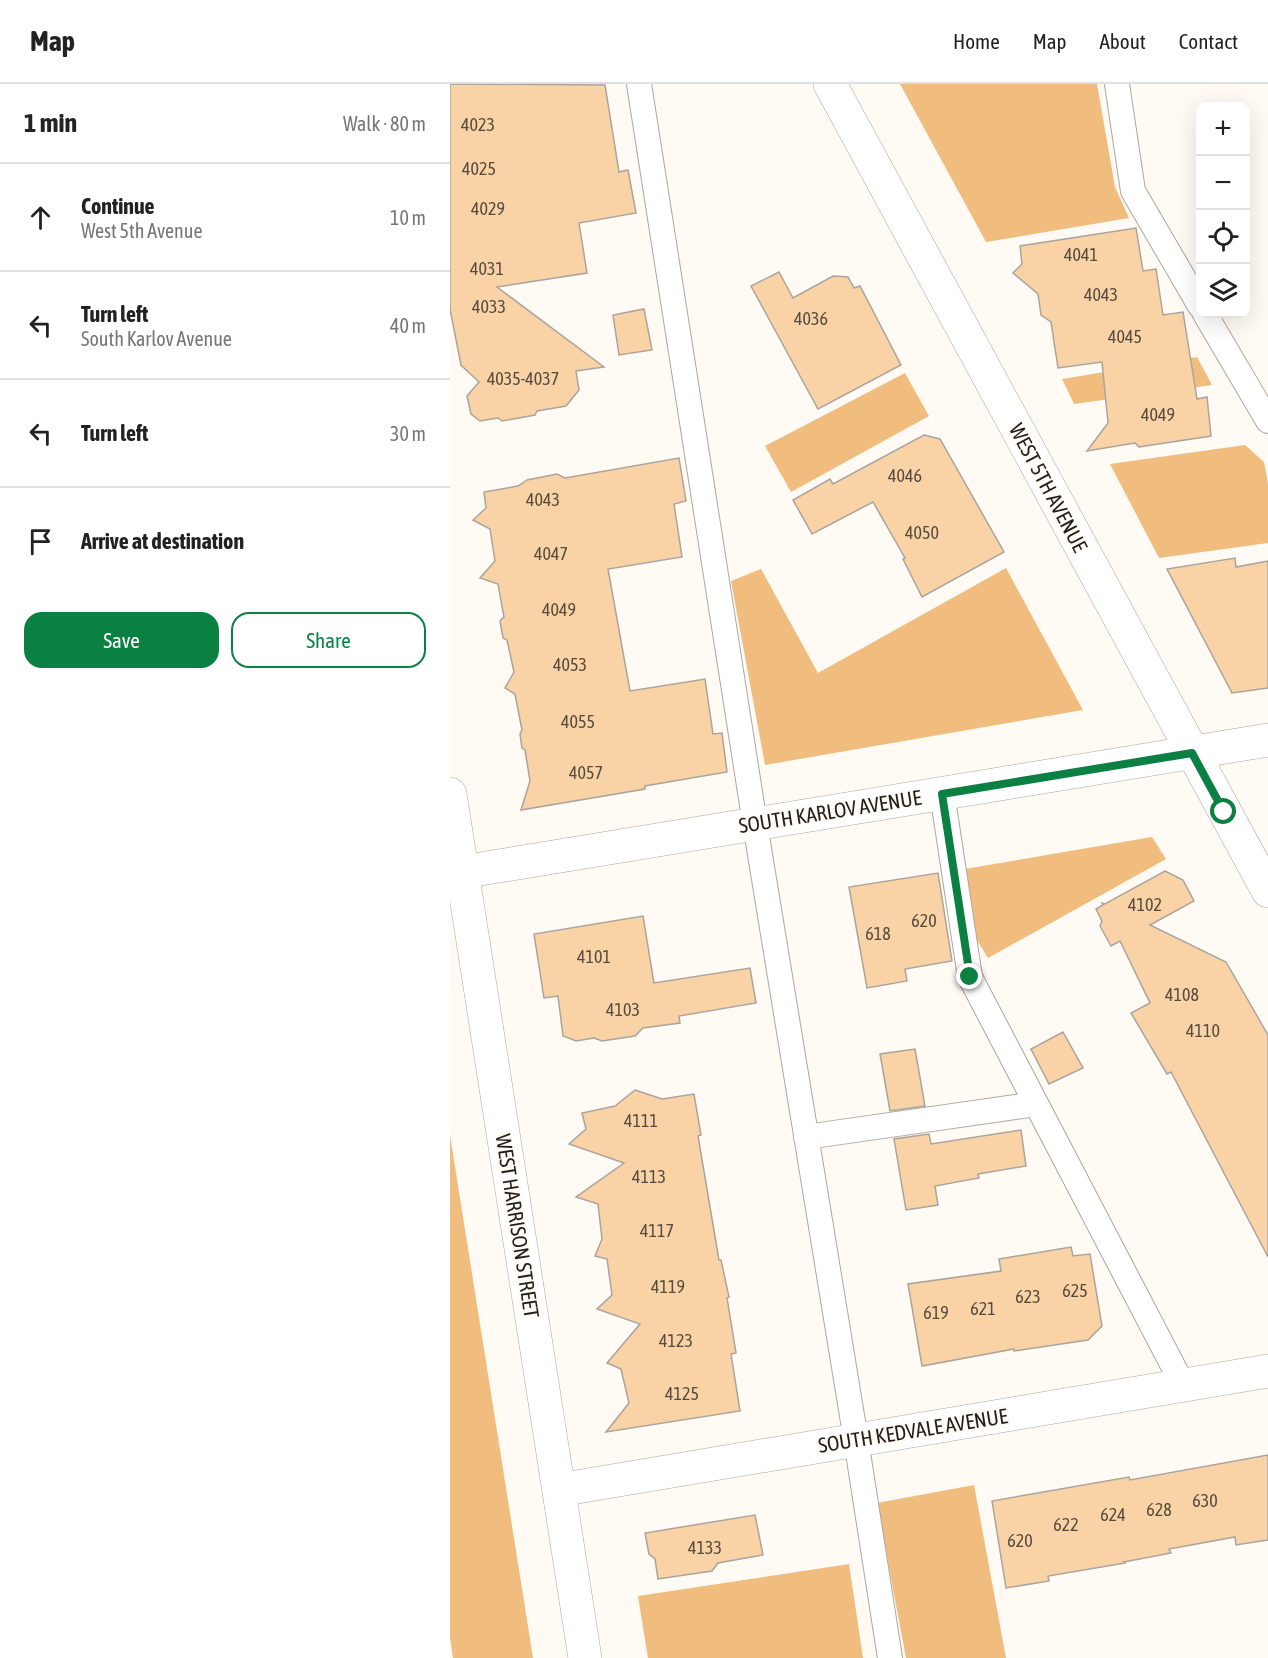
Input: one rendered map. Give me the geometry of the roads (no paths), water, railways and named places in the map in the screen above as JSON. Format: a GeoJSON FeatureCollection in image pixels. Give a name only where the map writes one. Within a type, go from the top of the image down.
{"type":"FeatureCollection","features":[{"type":"Feature","properties":{"kind":"street","name":"WEST 5TH AVENUE"},"geometry":{"type":"LineString","coordinates":[[830,84],[1268,891]]}},
{"type":"Feature","properties":{"kind":"street","name":"SOUTH KARLOV AVENUE"},"geometry":{"type":"LineString","coordinates":[[462,872],[1268,740]]}},
{"type":"Feature","properties":{"kind":"street","name":"WEST HARRISON STREET"},"geometry":{"type":"LineString","coordinates":[[450,794],[585,1658]]}},
{"type":"Feature","properties":{"kind":"street","name":"SOUTH KEDVALE AVENUE"},"geometry":{"type":"LineString","coordinates":[[559,1490],[1268,1371]]}},
{"type":"Feature","properties":{"kind":"lane"},"geometry":{"type":"LineString","coordinates":[[639,84],[755,824],[890,1658]]}},
{"type":"Feature","properties":{"kind":"lane"},"geometry":{"type":"LineString","coordinates":[[1117,84],[1133,191],[1196,299]]}},
{"type":"Feature","properties":{"kind":"lane"},"geometry":{"type":"LineString","coordinates":[[1207,318],[1268,421]]}},
{"type":"Feature","properties":{"kind":"lane"},"geometry":{"type":"LineString","coordinates":[[942,794],[970,977],[1184,1385]]}},
{"type":"Feature","properties":{"kind":"lane"},"geometry":{"type":"LineString","coordinates":[[806,1137],[1036,1104]]}}]}
